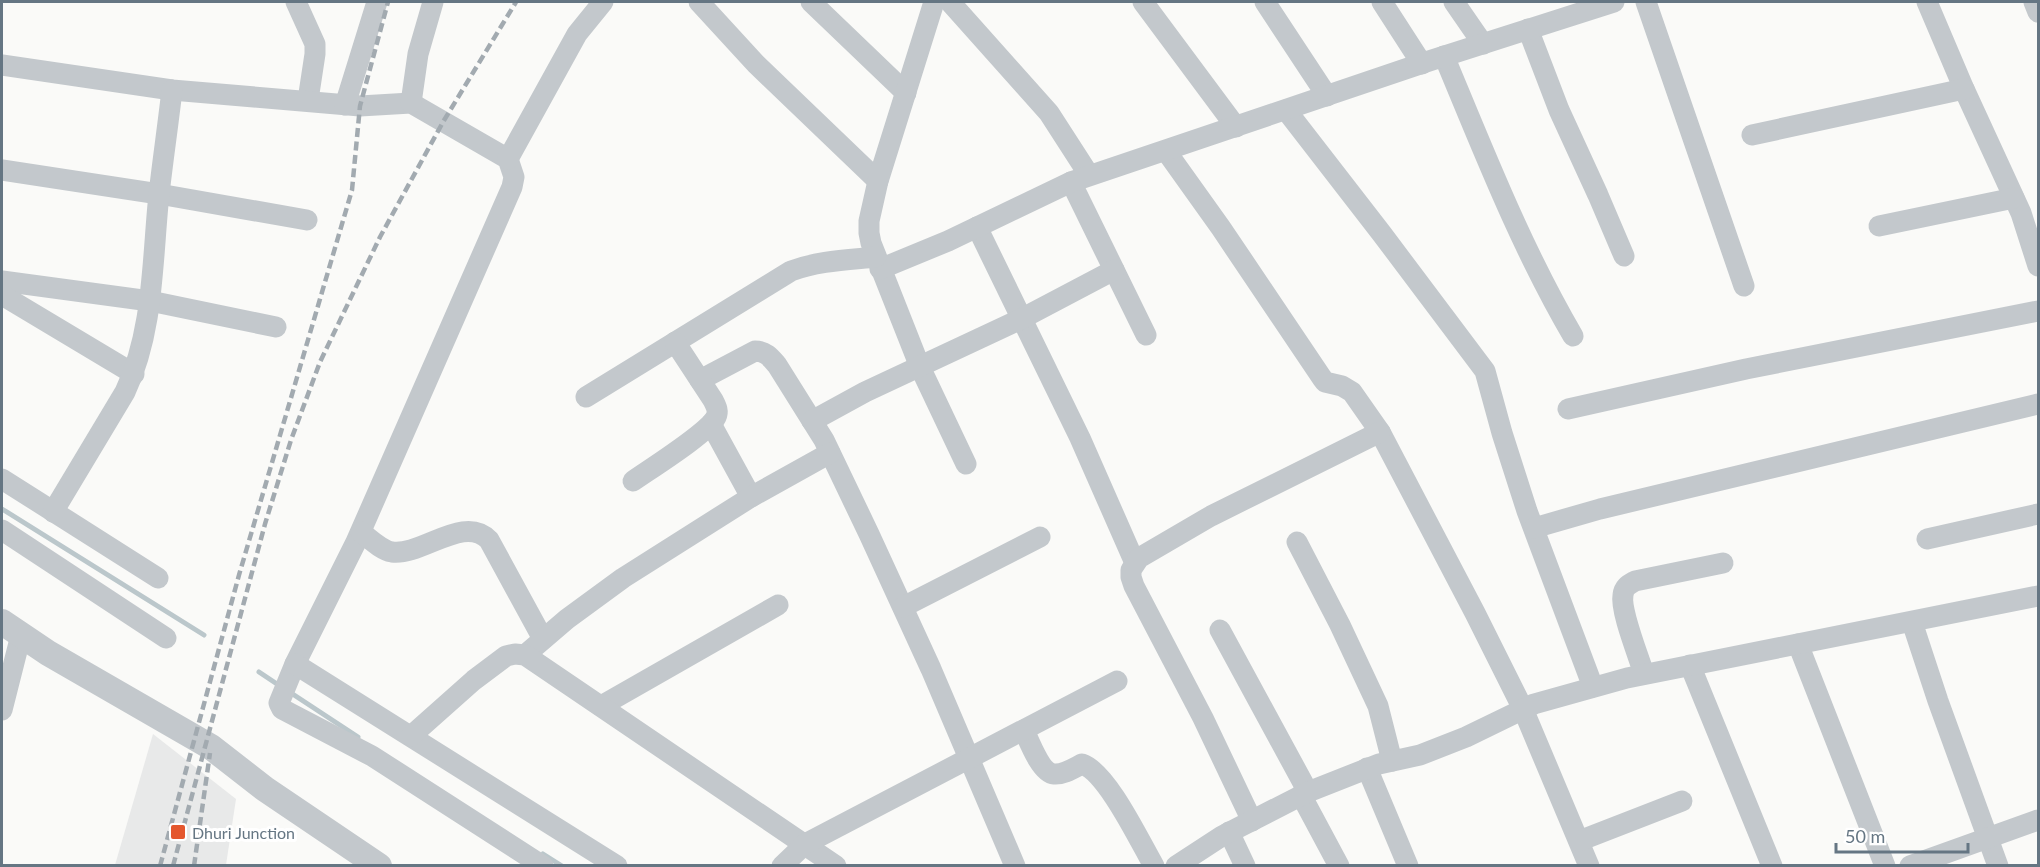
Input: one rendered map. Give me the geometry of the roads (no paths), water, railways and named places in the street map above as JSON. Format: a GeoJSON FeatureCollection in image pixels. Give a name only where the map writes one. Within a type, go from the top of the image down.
{"type":"FeatureCollection","features":[{"type":"Feature","properties":{"kind":"street"},"geometry":{"type":"LineString","coordinates":[[296,2],[315,44],[308,100]]}},
{"type":"Feature","properties":{"kind":"street"},"geometry":{"type":"LineString","coordinates":[[345,105],[377,2]]}},
{"type":"Feature","properties":{"kind":"street"},"geometry":{"type":"LineString","coordinates":[[411,103],[418,54],[433,2]]}},
{"type":"Feature","properties":{"kind":"street"},"geometry":{"type":"LineString","coordinates":[[508,159],[577,34],[603,2]]}},
{"type":"Feature","properties":{"kind":"street"},"geometry":{"type":"LineString","coordinates":[[699,2],[756,64],[878,181]]}},
{"type":"Feature","properties":{"kind":"street"},"geometry":{"type":"LineString","coordinates":[[811,2],[906,93]]}},
{"type":"Feature","properties":{"kind":"street"},"geometry":{"type":"LineString","coordinates":[[934,2],[878,181],[868,234],[920,367],[966,464]]}},
{"type":"Feature","properties":{"kind":"street"},"geometry":{"type":"LineString","coordinates":[[950,2],[1049,113],[1080,179],[1114,270],[1146,335]]}},
{"type":"Feature","properties":{"kind":"street"},"geometry":{"type":"LineString","coordinates":[[1143,2],[1236,127]]}},
{"type":"Feature","properties":{"kind":"street"},"geometry":{"type":"LineString","coordinates":[[1265,2],[1327,96]]}},
{"type":"Feature","properties":{"kind":"street"},"geometry":{"type":"LineString","coordinates":[[1382,2],[1422,64]]}},
{"type":"Feature","properties":{"kind":"street"},"geometry":{"type":"LineString","coordinates":[[1454,2],[1483,44]]}},
{"type":"Feature","properties":{"kind":"street"},"geometry":{"type":"LineString","coordinates":[[585,397],[791,271],[824,262],[878,263],[919,254],[1080,179],[1528,29],[1585,6],[1614,2]]}},
{"type":"Feature","properties":{"kind":"street"},"geometry":{"type":"LineString","coordinates":[[1646,2],[1743,286]]}},
{"type":"Feature","properties":{"kind":"street"},"geometry":{"type":"LineString","coordinates":[[1927,2],[2014,198],[2038,266]]}},
{"type":"Feature","properties":{"kind":"street"},"geometry":{"type":"LineString","coordinates":[[2034,2],[2038,12]]}},
{"type":"Feature","properties":{"kind":"street"},"geometry":{"type":"LineString","coordinates":[[1528,29],[1559,110],[1624,256]]}},
{"type":"Feature","properties":{"kind":"street"},"geometry":{"type":"LineString","coordinates":[[1444,56],[1514,222],[1546,289],[1573,336]]}},
{"type":"Feature","properties":{"kind":"street"},"geometry":{"type":"LineString","coordinates":[[2,65],[172,90],[345,105],[411,103],[508,159],[514,177],[512,187],[361,532],[292,669],[279,706],[372,756],[543,866]]}},
{"type":"Feature","properties":{"kind":"street"},"geometry":{"type":"LineString","coordinates":[[1752,135],[1964,88]]}},
{"type":"Feature","properties":{"kind":"street"},"geometry":{"type":"LineString","coordinates":[[53,512],[134,374],[150,301],[159,194],[172,90]]}},
{"type":"Feature","properties":{"kind":"street"},"geometry":{"type":"LineString","coordinates":[[1286,110],[1485,371],[1509,455],[1593,687]]}},
{"type":"Feature","properties":{"kind":"street"},"geometry":{"type":"LineString","coordinates":[[1166,151],[1322,378],[1326,382],[1342,386],[1352,392],[1380,432],[1476,613],[1523,709],[1589,866]]}},
{"type":"Feature","properties":{"kind":"street"},"geometry":{"type":"LineString","coordinates":[[2,170],[308,220]]}},
{"type":"Feature","properties":{"kind":"street"},"geometry":{"type":"LineString","coordinates":[[1879,226],[2014,198]]}},
{"type":"Feature","properties":{"kind":"street"},"geometry":{"type":"LineString","coordinates":[[977,227],[1080,438],[1135,563]]}},
{"type":"Feature","properties":{"kind":"street"},"geometry":{"type":"LineString","coordinates":[[812,422],[864,392],[1021,319],[1114,270]]}},
{"type":"Feature","properties":{"kind":"street"},"geometry":{"type":"LineString","coordinates":[[2,281],[150,301],[276,327]]}},
{"type":"Feature","properties":{"kind":"street"},"geometry":{"type":"LineString","coordinates":[[2,295],[134,374]]}},
{"type":"Feature","properties":{"kind":"street"},"geometry":{"type":"LineString","coordinates":[[1568,409],[1746,369],[2038,311]]}},
{"type":"Feature","properties":{"kind":"street"},"geometry":{"type":"LineString","coordinates":[[633,481],[673,454],[711,424],[717,416],[718,408],[675,342]]}},
{"type":"Feature","properties":{"kind":"street"},"geometry":{"type":"LineString","coordinates":[[700,380],[755,351],[761,351],[777,365],[830,453],[903,607],[1015,866]]}},
{"type":"Feature","properties":{"kind":"street"},"geometry":{"type":"LineString","coordinates":[[1534,528],[1600,509],[2038,404]]}},
{"type":"Feature","properties":{"kind":"street"},"geometry":{"type":"LineString","coordinates":[[711,424],[751,497]]}},
{"type":"Feature","properties":{"kind":"street"},"geometry":{"type":"LineString","coordinates":[[1252,821],[1203,718],[1134,586],[1131,570],[1139,558],[1211,516],[1380,432]]}},
{"type":"Feature","properties":{"kind":"street"},"geometry":{"type":"LineString","coordinates":[[525,655],[567,619],[623,578],[751,497],[830,453]]}},
{"type":"Feature","properties":{"kind":"street"},"geometry":{"type":"LineString","coordinates":[[2,479],[158,578]]}},
{"type":"Feature","properties":{"kind":"street"},"geometry":{"type":"LineString","coordinates":[[1927,539],[2038,514]]}},
{"type":"Feature","properties":{"kind":"street"},"geometry":{"type":"LineString","coordinates":[[2,530],[166,638]]}},
{"type":"Feature","properties":{"kind":"street"},"geometry":{"type":"LineString","coordinates":[[361,532],[383,549],[393,552],[405,551],[467,530],[484,535],[489,540],[543,639]]}},
{"type":"Feature","properties":{"kind":"street"},"geometry":{"type":"LineString","coordinates":[[903,607],[1040,537]]}},
{"type":"Feature","properties":{"kind":"street"},"geometry":{"type":"LineString","coordinates":[[1297,543],[1378,705],[1392,761]]}},
{"type":"Feature","properties":{"kind":"street"},"geometry":{"type":"LineString","coordinates":[[1644,674],[1624,608],[1623,595],[1626,586],[1635,581],[1723,563]]}},
{"type":"Feature","properties":{"kind":"street"},"geometry":{"type":"LineString","coordinates":[[1176,866],[1229,832],[1304,794],[1367,768],[1420,755],[1466,737],[1534,704],[1644,674],[2038,596]]}},
{"type":"Feature","properties":{"kind":"street"},"geometry":{"type":"LineString","coordinates":[[601,706],[778,605]]}},
{"type":"Feature","properties":{"kind":"street"},"geometry":{"type":"LineString","coordinates":[[1912,622],[1998,866]]}},
{"type":"Feature","properties":{"kind":"street"},"geometry":{"type":"LineString","coordinates":[[3,701],[11,629],[48,653],[211,747],[265,789],[379,866]]}},
{"type":"Feature","properties":{"kind":"street"},"geometry":{"type":"LineString","coordinates":[[1221,630],[1339,866]]}},
{"type":"Feature","properties":{"kind":"street"},"geometry":{"type":"LineString","coordinates":[[1798,644],[1885,866]]}},
{"type":"Feature","properties":{"kind":"street"},"geometry":{"type":"LineString","coordinates":[[411,736],[474,680],[506,656],[525,655],[836,866]]}},
{"type":"Feature","properties":{"kind":"street"},"geometry":{"type":"LineString","coordinates":[[1690,665],[1772,866]]}},
{"type":"Feature","properties":{"kind":"street"},"geometry":{"type":"LineString","coordinates":[[292,669],[411,736],[616,866]]}},
{"type":"Feature","properties":{"kind":"street"},"geometry":{"type":"LineString","coordinates":[[782,866],[805,844],[1117,681]]}},
{"type":"Feature","properties":{"kind":"street"},"geometry":{"type":"LineString","coordinates":[[1024,730],[1037,757],[1049,772],[1062,773],[1082,764],[1089,766],[1096,773],[1108,787],[1154,866]]}},
{"type":"Feature","properties":{"kind":"street"},"geometry":{"type":"LineString","coordinates":[[1367,768],[1408,866]]}},
{"type":"Feature","properties":{"kind":"street"},"geometry":{"type":"LineString","coordinates":[[1579,841],[1682,801]]}},
{"type":"Feature","properties":{"kind":"street"},"geometry":{"type":"LineString","coordinates":[[1910,866],[2038,820]]}},
{"type":"Feature","properties":{"kind":"street"},"geometry":{"type":"LineString","coordinates":[[1229,832],[1245,866]]}},
{"type":"Feature","properties":{"kind":"waterway"},"geometry":{"type":"LineString","coordinates":[[2,509],[204,635]]}},
{"type":"Feature","properties":{"kind":"waterway"},"geometry":{"type":"LineString","coordinates":[[259,672],[280,686]]}},
{"type":"Feature","properties":{"kind":"waterway"},"geometry":{"type":"LineString","coordinates":[[288,691],[358,737]]}},
{"type":"Feature","properties":{"kind":"waterway"},"geometry":{"type":"LineString","coordinates":[[543,854],[562,866]]}},
{"type":"Feature","properties":{"kind":"railway"},"geometry":{"type":"LineString","coordinates":[[160,866],[239,575],[352,190],[360,106],[388,2]]}},
{"type":"Feature","properties":{"kind":"railway"},"geometry":{"type":"LineString","coordinates":[[173,866],[265,524],[291,440],[320,362],[380,237],[443,122],[516,2]]}},
{"type":"Feature","properties":{"kind":"railway"},"geometry":{"type":"LineString","coordinates":[[194,866],[210,753]]}},
{"type":"Feature","properties":{"kind":"place","name":"Dhuri Junction"},"geometry":{"type":"Point","coordinates":[178,832]}}]}
